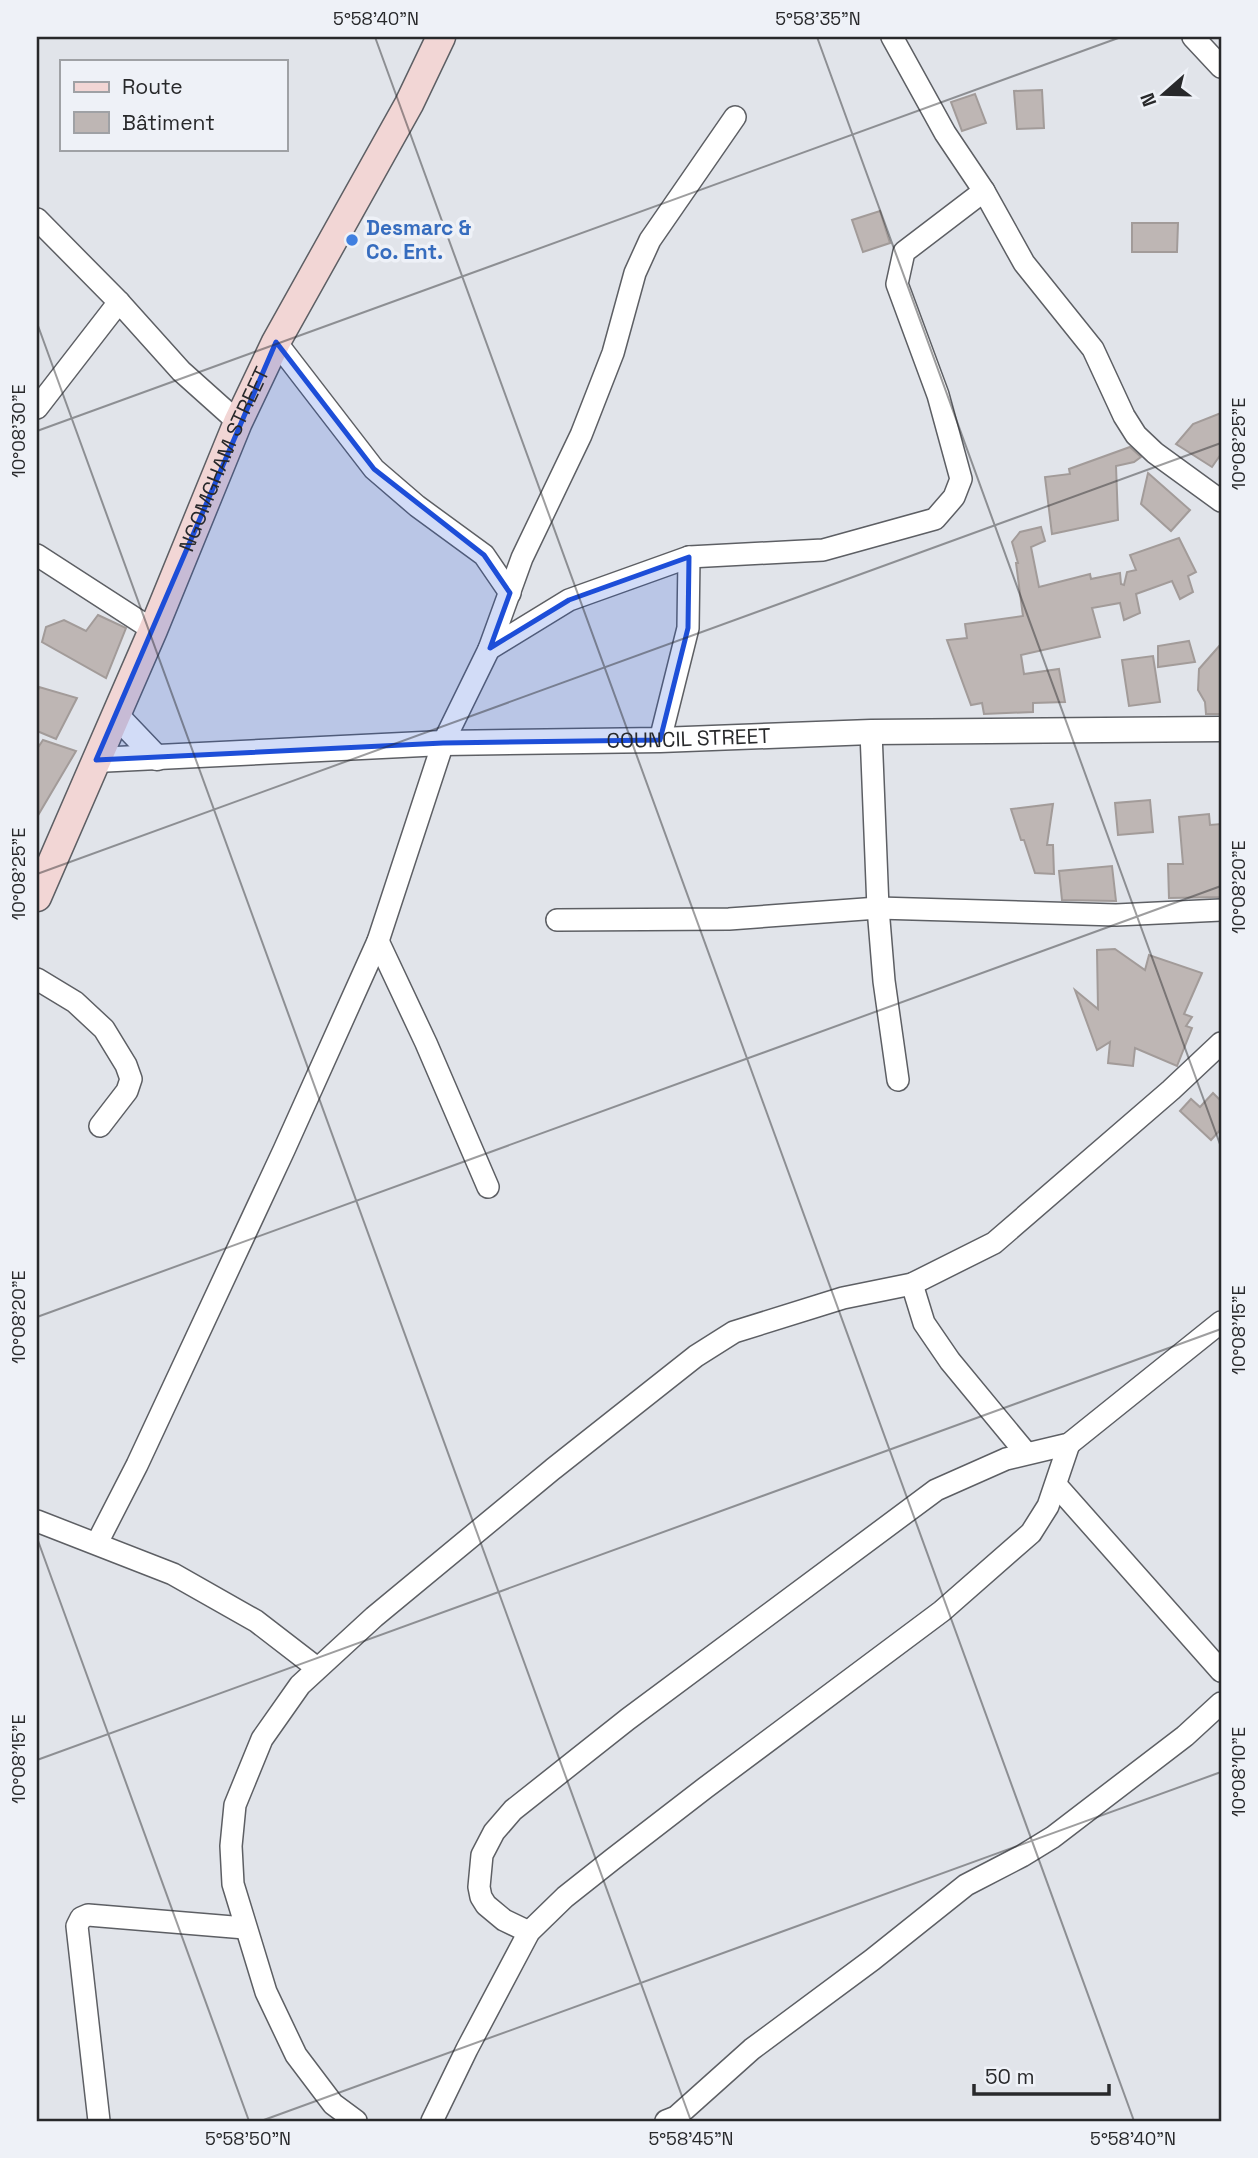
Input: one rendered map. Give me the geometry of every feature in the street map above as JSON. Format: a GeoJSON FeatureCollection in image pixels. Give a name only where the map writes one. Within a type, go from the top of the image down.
{"type":"FeatureCollection","features":[{"type":"Feature","properties":{"kind":"main road","name":"NGOMGHAM STREET"},"geometry":{"type":"LineString","coordinates":[[37,897],[153,630],[238,422],[276,342],[409,104],[441,37]]}},
{"type":"Feature","properties":{"kind":"street"},"geometry":{"type":"LineString","coordinates":[[892,37],[945,133],[984,191],[1024,263],[1093,349],[1124,416],[1136,435],[1155,453],[1221,501]]}},
{"type":"Feature","properties":{"kind":"street"},"geometry":{"type":"LineString","coordinates":[[1194,37],[1221,67]]}},
{"type":"Feature","properties":{"kind":"street"},"geometry":{"type":"LineString","coordinates":[[97,1543],[137,1465],[378,941],[443,743],[489,649],[522,558],[582,435],[613,353],[635,272],[650,240],[735,117]]}},
{"type":"Feature","properties":{"kind":"street"},"geometry":{"type":"LineString","coordinates":[[489,649],[569,600],[689,557],[823,550],[935,519],[954,497],[961,479],[938,395],[897,284],[904,252],[984,191]]}},
{"type":"Feature","properties":{"kind":"street"},"geometry":{"type":"LineString","coordinates":[[37,219],[119,302],[181,371],[238,422]]}},
{"type":"Feature","properties":{"kind":"street"},"geometry":{"type":"LineString","coordinates":[[37,408],[119,302]]}},
{"type":"Feature","properties":{"kind":"street"},"geometry":{"type":"LineString","coordinates":[[276,342],[374,469],[417,506],[484,555],[510,593]]}},
{"type":"Feature","properties":{"kind":"street"},"geometry":{"type":"LineString","coordinates":[[37,555],[153,630]]}},
{"type":"Feature","properties":{"kind":"street"},"geometry":{"type":"LineString","coordinates":[[484,555],[522,558]]}},
{"type":"Feature","properties":{"kind":"street"},"geometry":{"type":"LineString","coordinates":[[660,740],[688,628],[689,557]]}},
{"type":"Feature","properties":{"kind":"street"},"geometry":{"type":"LineString","coordinates":[[116,715],[157,758]]}},
{"type":"Feature","properties":{"kind":"street","name":"COUNCIL STREET"},"geometry":{"type":"LineString","coordinates":[[96,760],[443,743],[660,740],[871,732],[1221,729]]}},
{"type":"Feature","properties":{"kind":"street"},"geometry":{"type":"LineString","coordinates":[[871,732],[877,908],[898,1080]]}},
{"type":"Feature","properties":{"kind":"street"},"geometry":{"type":"LineString","coordinates":[[557,920],[729,919],[877,908],[1116,915],[1221,910]]}},
{"type":"Feature","properties":{"kind":"street"},"geometry":{"type":"LineString","coordinates":[[378,941],[488,1186]]}},
{"type":"Feature","properties":{"kind":"street"},"geometry":{"type":"LineString","coordinates":[[37,979],[75,1002],[104,1030],[126,1065],[131,1079],[127,1091],[100,1126]]}},
{"type":"Feature","properties":{"kind":"street"},"geometry":{"type":"LineString","coordinates":[[356,2121],[333,2104],[296,2055],[266,1992],[233,1884],[230,1846],[235,1805],[262,1739],[300,1685],[374,1617],[553,1469],[696,1356],[734,1332],[843,1298],[912,1284],[994,1243],[1171,1090],[1221,1043]]}},
{"type":"Feature","properties":{"kind":"street"},"geometry":{"type":"LineString","coordinates":[[912,1284],[924,1323],[950,1361],[1026,1453]]}},
{"type":"Feature","properties":{"kind":"street"},"geometry":{"type":"LineString","coordinates":[[529,1932],[504,1920],[486,1905],[481,1898],[479,1887],[482,1855],[494,1832],[513,1810],[628,1719],[936,1490],[1006,1459],[1069,1444],[1221,1322]]}},
{"type":"Feature","properties":{"kind":"street"},"geometry":{"type":"LineString","coordinates":[[432,2121],[529,1932],[565,1897],[613,1859],[942,1611],[1031,1533],[1048,1506],[1069,1444]]}},
{"type":"Feature","properties":{"kind":"street"},"geometry":{"type":"LineString","coordinates":[[1056,1485],[1221,1671]]}},
{"type":"Feature","properties":{"kind":"street"},"geometry":{"type":"LineString","coordinates":[[37,1521],[173,1574],[256,1621],[317,1668]]}},
{"type":"Feature","properties":{"kind":"street"},"geometry":{"type":"LineString","coordinates":[[666,2121],[676,2117],[752,2049],[872,1960],[966,1885],[1053,1837],[1185,1736],[1221,1703]]}},
{"type":"Feature","properties":{"kind":"street"},"geometry":{"type":"LineString","coordinates":[[99,2121],[77,1926],[81,1919],[88,1915],[245,1928]]}},
{"type":"Feature","properties":{"kind":"highlighted area"},"geometry":{"type":"Polygon","coordinates":[[[276,342],[374,469],[484,555],[510,593],[490,648],[569,600],[689,557],[688,628],[660,740],[443,743],[96,760],[276,342]]]}},
{"type":"Feature","properties":{"kind":"building"},"geometry":{"type":"Polygon","coordinates":[[[1042,90],[1044,128],[1017,129],[1014,91],[1042,90]]]}},
{"type":"Feature","properties":{"kind":"building"},"geometry":{"type":"Polygon","coordinates":[[[975,94],[986,123],[962,131],[951,102],[975,94]]]}},
{"type":"Feature","properties":{"kind":"building"},"geometry":{"type":"Polygon","coordinates":[[[880,211],[890,243],[863,252],[852,220],[880,211]]]}},
{"type":"Feature","properties":{"kind":"building"},"geometry":{"type":"Polygon","coordinates":[[[1132,223],[1178,223],[1177,252],[1132,252],[1132,223]]]}},
{"type":"Feature","properties":{"kind":"building"},"geometry":{"type":"Polygon","coordinates":[[[1221,413],[1221,454],[1212,467],[1176,444],[1193,424],[1221,413]]]}},
{"type":"Feature","properties":{"kind":"building"},"geometry":{"type":"Polygon","coordinates":[[[1130,447],[1141,457],[1134,462],[1116,466],[1118,520],[1052,534],[1045,477],[1070,474],[1069,469],[1130,447]]]}},
{"type":"Feature","properties":{"kind":"building"},"geometry":{"type":"Polygon","coordinates":[[[1148,473],[1190,510],[1171,531],[1141,504],[1148,473]]]}},
{"type":"Feature","properties":{"kind":"building"},"geometry":{"type":"Polygon","coordinates":[[[1041,527],[1045,541],[1031,547],[1039,587],[1090,574],[1091,579],[1120,573],[1121,584],[1124,585],[1127,572],[1136,570],[1130,555],[1179,538],[1196,572],[1188,576],[1193,592],[1180,599],[1172,581],[1136,594],[1140,613],[1124,620],[1120,603],[1092,608],[1100,637],[1021,655],[1024,674],[1059,669],[1065,702],[1033,703],[1033,712],[984,714],[982,703],[971,705],[947,640],[967,638],[965,624],[1023,616],[1018,563],[1012,542],[1020,532],[1041,527]]]}},
{"type":"Feature","properties":{"kind":"building"},"geometry":{"type":"Polygon","coordinates":[[[98,615],[126,628],[106,678],[42,642],[46,627],[64,620],[86,631],[98,615]]]}},
{"type":"Feature","properties":{"kind":"building"},"geometry":{"type":"Polygon","coordinates":[[[1189,641],[1195,662],[1158,667],[1158,646],[1189,641]]]}},
{"type":"Feature","properties":{"kind":"building"},"geometry":{"type":"Polygon","coordinates":[[[1221,644],[1221,714],[1206,714],[1205,702],[1198,690],[1199,669],[1221,644]]]}},
{"type":"Feature","properties":{"kind":"building"},"geometry":{"type":"Polygon","coordinates":[[[1153,656],[1160,702],[1129,706],[1122,660],[1153,656]]]}},
{"type":"Feature","properties":{"kind":"building"},"geometry":{"type":"Polygon","coordinates":[[[39,687],[77,698],[56,739],[37,731],[39,687]]]}},
{"type":"Feature","properties":{"kind":"building"},"geometry":{"type":"Polygon","coordinates":[[[43,740],[76,751],[37,817],[37,749],[43,740]]]}},
{"type":"Feature","properties":{"kind":"building"},"geometry":{"type":"Polygon","coordinates":[[[1150,800],[1153,832],[1118,835],[1115,803],[1150,800]]]}},
{"type":"Feature","properties":{"kind":"building"},"geometry":{"type":"Polygon","coordinates":[[[1053,804],[1047,845],[1053,845],[1054,874],[1035,873],[1011,809],[1053,804]]]}},
{"type":"Feature","properties":{"kind":"building"},"geometry":{"type":"Polygon","coordinates":[[[1209,814],[1210,825],[1221,824],[1221,897],[1169,898],[1168,864],[1183,864],[1179,817],[1209,814]]]}},
{"type":"Feature","properties":{"kind":"building"},"geometry":{"type":"Polygon","coordinates":[[[1112,866],[1116,901],[1062,900],[1059,871],[1112,866]]]}},
{"type":"Feature","properties":{"kind":"building"},"geometry":{"type":"Polygon","coordinates":[[[1115,949],[1145,970],[1149,955],[1202,973],[1184,1014],[1192,1017],[1186,1026],[1192,1028],[1177,1066],[1135,1048],[1133,1066],[1108,1063],[1110,1042],[1097,1050],[1075,990],[1098,1009],[1097,950],[1115,949]]]}},
{"type":"Feature","properties":{"kind":"building"},"geometry":{"type":"Polygon","coordinates":[[[1213,1093],[1221,1101],[1221,1129],[1211,1140],[1180,1111],[1191,1099],[1200,1107],[1213,1093]]]}},
{"type":"Feature","properties":{"kind":"place","name":"Desmarc & Co. Ent."},"geometry":{"type":"Point","coordinates":[352,240]}}]}
